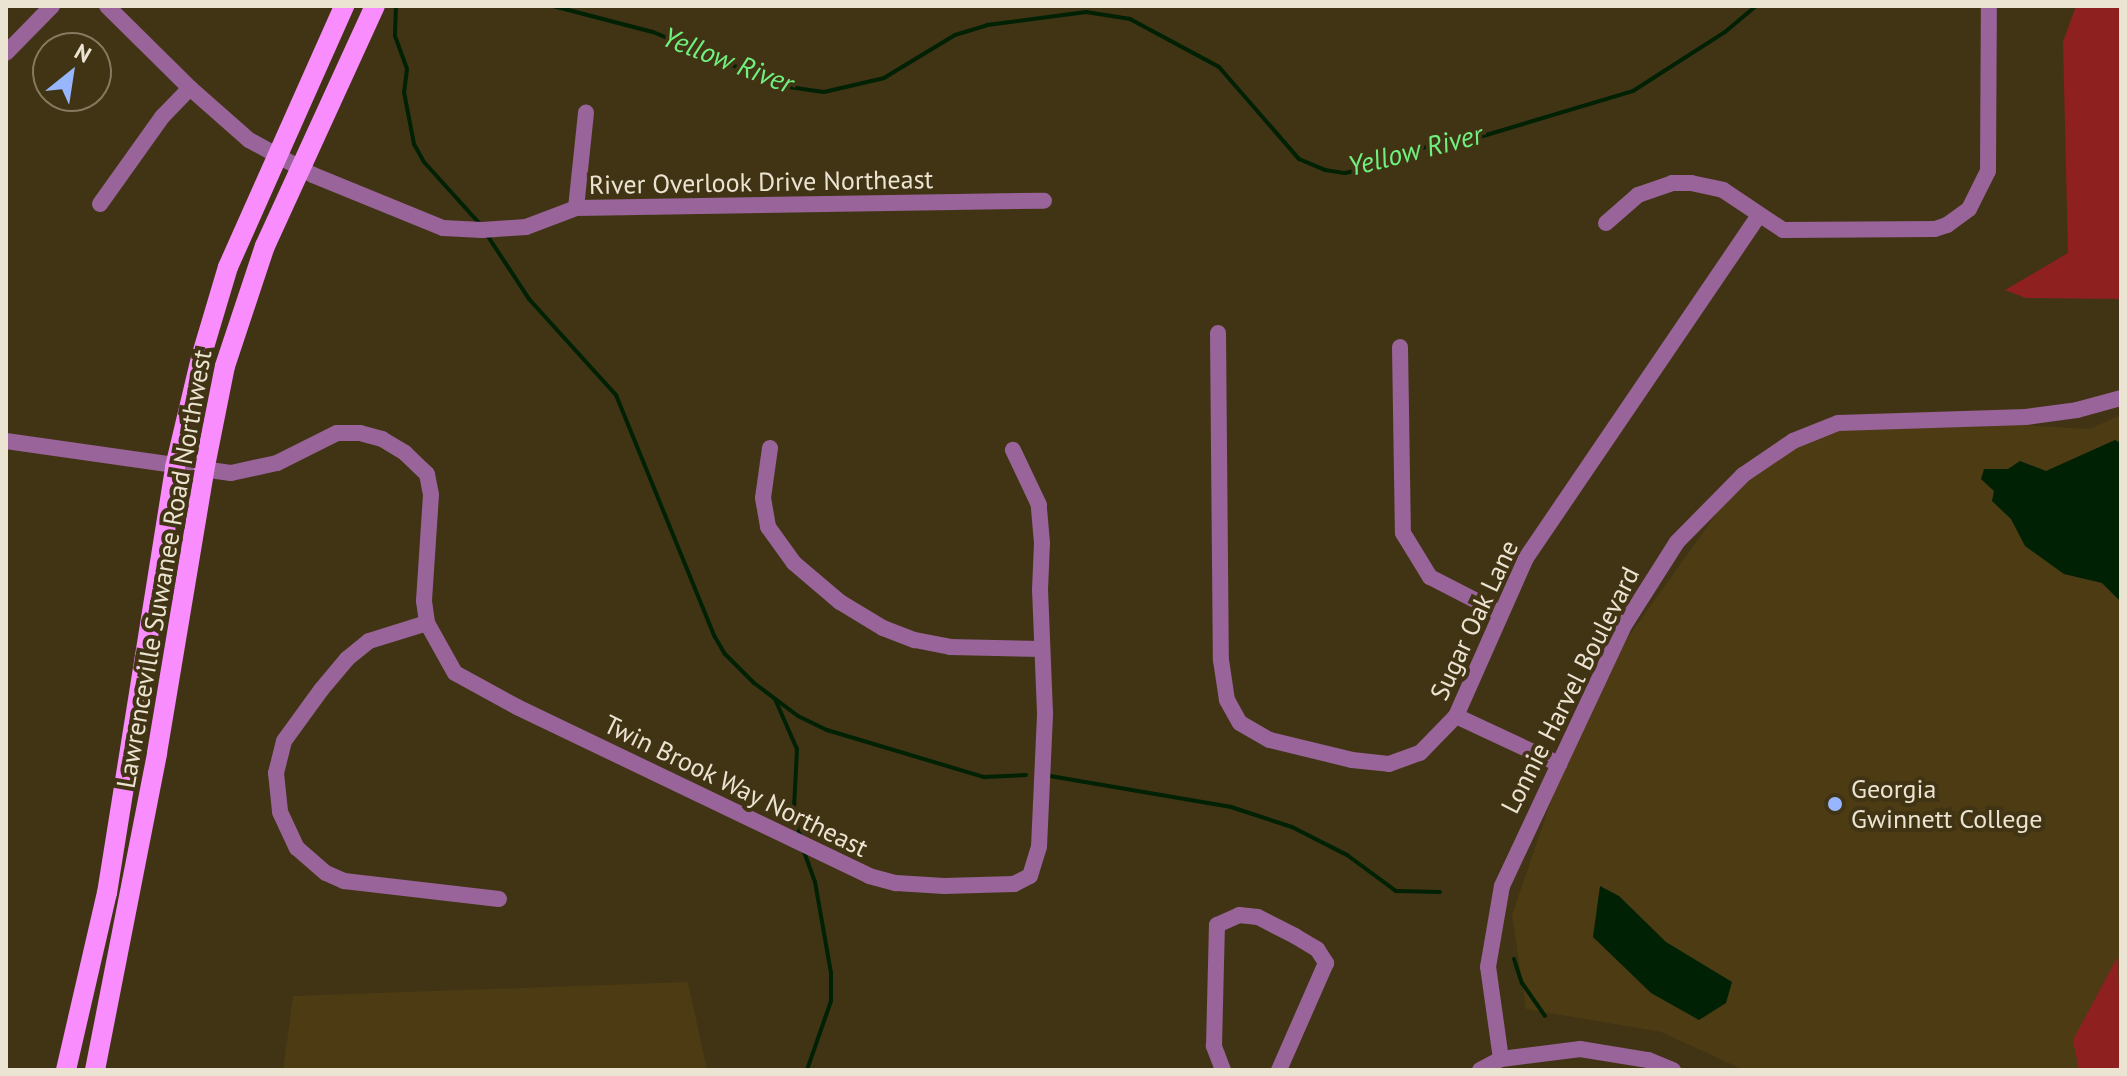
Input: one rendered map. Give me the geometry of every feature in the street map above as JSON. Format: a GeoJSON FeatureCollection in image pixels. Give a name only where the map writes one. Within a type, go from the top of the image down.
{"type":"FeatureCollection","features":[{"type":"Feature","properties":{"kind":"main road","name":"Lawrenceville Suwanee Road Northwest"},"geometry":{"type":"LineString","coordinates":[[66,1070],[107,893],[175,467],[228,267],[344,6]]}},
{"type":"Feature","properties":{"kind":"main road","name":"Lawrenceville Suwanee Road Northwest"},"geometry":{"type":"LineString","coordinates":[[95,1070],[157,753],[204,471],[234,335],[265,246],[373,9]]}},
{"type":"Feature","properties":{"kind":"street"},"geometry":{"type":"LineString","coordinates":[[6,53],[52,6]]}},
{"type":"Feature","properties":{"kind":"street","name":"River Overlook Drive Northeast"},"geometry":{"type":"LineString","coordinates":[[107,6],[190,88],[249,140],[302,170],[443,228],[482,230],[526,227],[576,208],[1044,201]]}},
{"type":"Feature","properties":{"kind":"street"},"geometry":{"type":"LineString","coordinates":[[1606,223],[1638,195],[1672,183],[1691,183],[1723,190],[1758,217],[1783,230],[1935,229],[1969,209],[1988,171],[1989,6]]}},
{"type":"Feature","properties":{"kind":"street"},"geometry":{"type":"LineString","coordinates":[[100,204],[162,117],[190,88]]}},
{"type":"Feature","properties":{"kind":"street"},"geometry":{"type":"LineString","coordinates":[[576,208],[586,113]]}},
{"type":"Feature","properties":{"kind":"street","name":"Sugar Oak Lane"},"geometry":{"type":"LineString","coordinates":[[1218,333],[1221,660],[1232,712],[1251,732],[1270,740],[1352,760],[1389,764],[1420,753],[1456,716],[1526,558],[1758,217]]}},
{"type":"Feature","properties":{"kind":"street"},"geometry":{"type":"LineString","coordinates":[[1400,347],[1403,533],[1430,577],[1500,613]]}},
{"type":"Feature","properties":{"kind":"street","name":"Lonnie Harvel Boulevard"},"geometry":{"type":"LineString","coordinates":[[1501,1059],[1488,967],[1502,886],[1625,624],[1677,542],[1743,475],[1793,441],[1838,423],[2026,417],[2077,410],[2121,398]]}},
{"type":"Feature","properties":{"kind":"street","name":"Twin Brook Way Northeast"},"geometry":{"type":"LineString","coordinates":[[6,441],[204,471],[244,473],[277,463],[337,433],[360,433],[382,439],[405,453],[427,474],[431,495],[424,601],[427,623],[455,673],[502,700],[869,876],[896,883],[944,886],[1014,884],[1030,876],[1039,847],[1045,713],[1039,505],[1013,450]]}},
{"type":"Feature","properties":{"kind":"street"},"geometry":{"type":"LineString","coordinates":[[770,448],[763,498],[768,527],[794,563],[840,602],[883,628],[915,640],[950,647],[1041,649]]}},
{"type":"Feature","properties":{"kind":"street"},"geometry":{"type":"LineString","coordinates":[[427,623],[369,641],[347,659],[321,690],[284,741],[276,773],[280,812],[297,848],[326,873],[344,881],[499,899]]}},
{"type":"Feature","properties":{"kind":"street"},"geometry":{"type":"LineString","coordinates":[[1456,716],[1559,764]]}},
{"type":"Feature","properties":{"kind":"street"},"geometry":{"type":"LineString","coordinates":[[1223,1070],[1214,1046],[1217,925],[1239,915],[1258,917],[1295,936],[1317,949],[1326,963],[1279,1070]]}},
{"type":"Feature","properties":{"kind":"street"},"geometry":{"type":"LineString","coordinates":[[1480,1070],[1501,1059],[1580,1049],[1648,1060],[1673,1070]]}},
{"type":"Feature","properties":{"kind":"shaded area"},"geometry":{"type":"Polygon","coordinates":[[[2076,6],[2121,6],[2121,299],[2026,298],[2005,290],[2068,253],[2063,42],[2076,6]]]}},
{"type":"Feature","properties":{"kind":"shaded area","name":"Georgia Gwinnett College"},"geometry":{"type":"Polygon","coordinates":[[[2121,415],[2121,1070],[1744,1070],[1661,1032],[1526,1009],[1512,915],[1588,693],[1755,460],[1861,416],[2089,429],[2121,415]]]}},
{"type":"Feature","properties":{"kind":"shaded area"},"geometry":{"type":"Polygon","coordinates":[[[2115,440],[2121,443],[2121,602],[2102,583],[2064,574],[2025,546],[2011,519],[1992,501],[1994,491],[1981,479],[1984,469],[2008,469],[2020,461],[2046,471],[2115,440]]]}},
{"type":"Feature","properties":{"kind":"shaded area"},"geometry":{"type":"Polygon","coordinates":[[[1600,886],[1619,896],[1666,942],[1732,982],[1726,1003],[1699,1020],[1651,993],[1593,937],[1600,886]]]}},
{"type":"Feature","properties":{"kind":"shaded area"},"geometry":{"type":"Polygon","coordinates":[[[2118,956],[2121,1070],[2079,1070],[2073,1040],[2118,956]]]}},
{"type":"Feature","properties":{"kind":"shaded area"},"geometry":{"type":"Polygon","coordinates":[[[688,982],[707,1070],[283,1070],[293,996],[688,982]]]}},
{"type":"Feature","properties":{"kind":"waterway"},"geometry":{"type":"LineString","coordinates":[[396,6],[395,36],[407,69],[404,92],[414,144],[424,162],[480,224]]}},
{"type":"Feature","properties":{"kind":"waterway","name":"Yellow River"},"geometry":{"type":"LineString","coordinates":[[553,6],[653,32],[782,86],[824,92],[884,78],[955,35],[987,25],[1086,12],[1130,19],[1219,67],[1299,159],[1325,170],[1345,173],[1385,164],[1417,149],[1483,136],[1633,91],[1725,32],[1756,6]]}},
{"type":"Feature","properties":{"kind":"waterway"},"geometry":{"type":"LineString","coordinates":[[487,235],[529,299],[616,395],[715,637],[725,654],[754,683],[798,716],[827,730],[984,777],[1026,775]]}},
{"type":"Feature","properties":{"kind":"waterway"},"geometry":{"type":"LineString","coordinates":[[775,699],[797,749],[794,808],[800,837]]}},
{"type":"Feature","properties":{"kind":"waterway"},"geometry":{"type":"LineString","coordinates":[[1050,776],[1231,807],[1292,827],[1347,855],[1396,891],[1440,892]]}},
{"type":"Feature","properties":{"kind":"waterway"},"geometry":{"type":"LineString","coordinates":[[803,849],[815,882],[831,973],[831,1001],[807,1070]]}},
{"type":"Feature","properties":{"kind":"waterway"},"geometry":{"type":"LineString","coordinates":[[1514,959],[1522,983],[1545,1016]]}},
{"type":"Feature","properties":{"kind":"place","name":"Georgia Gwinnett College"},"geometry":{"type":"Point","coordinates":[1835,804]}}]}
